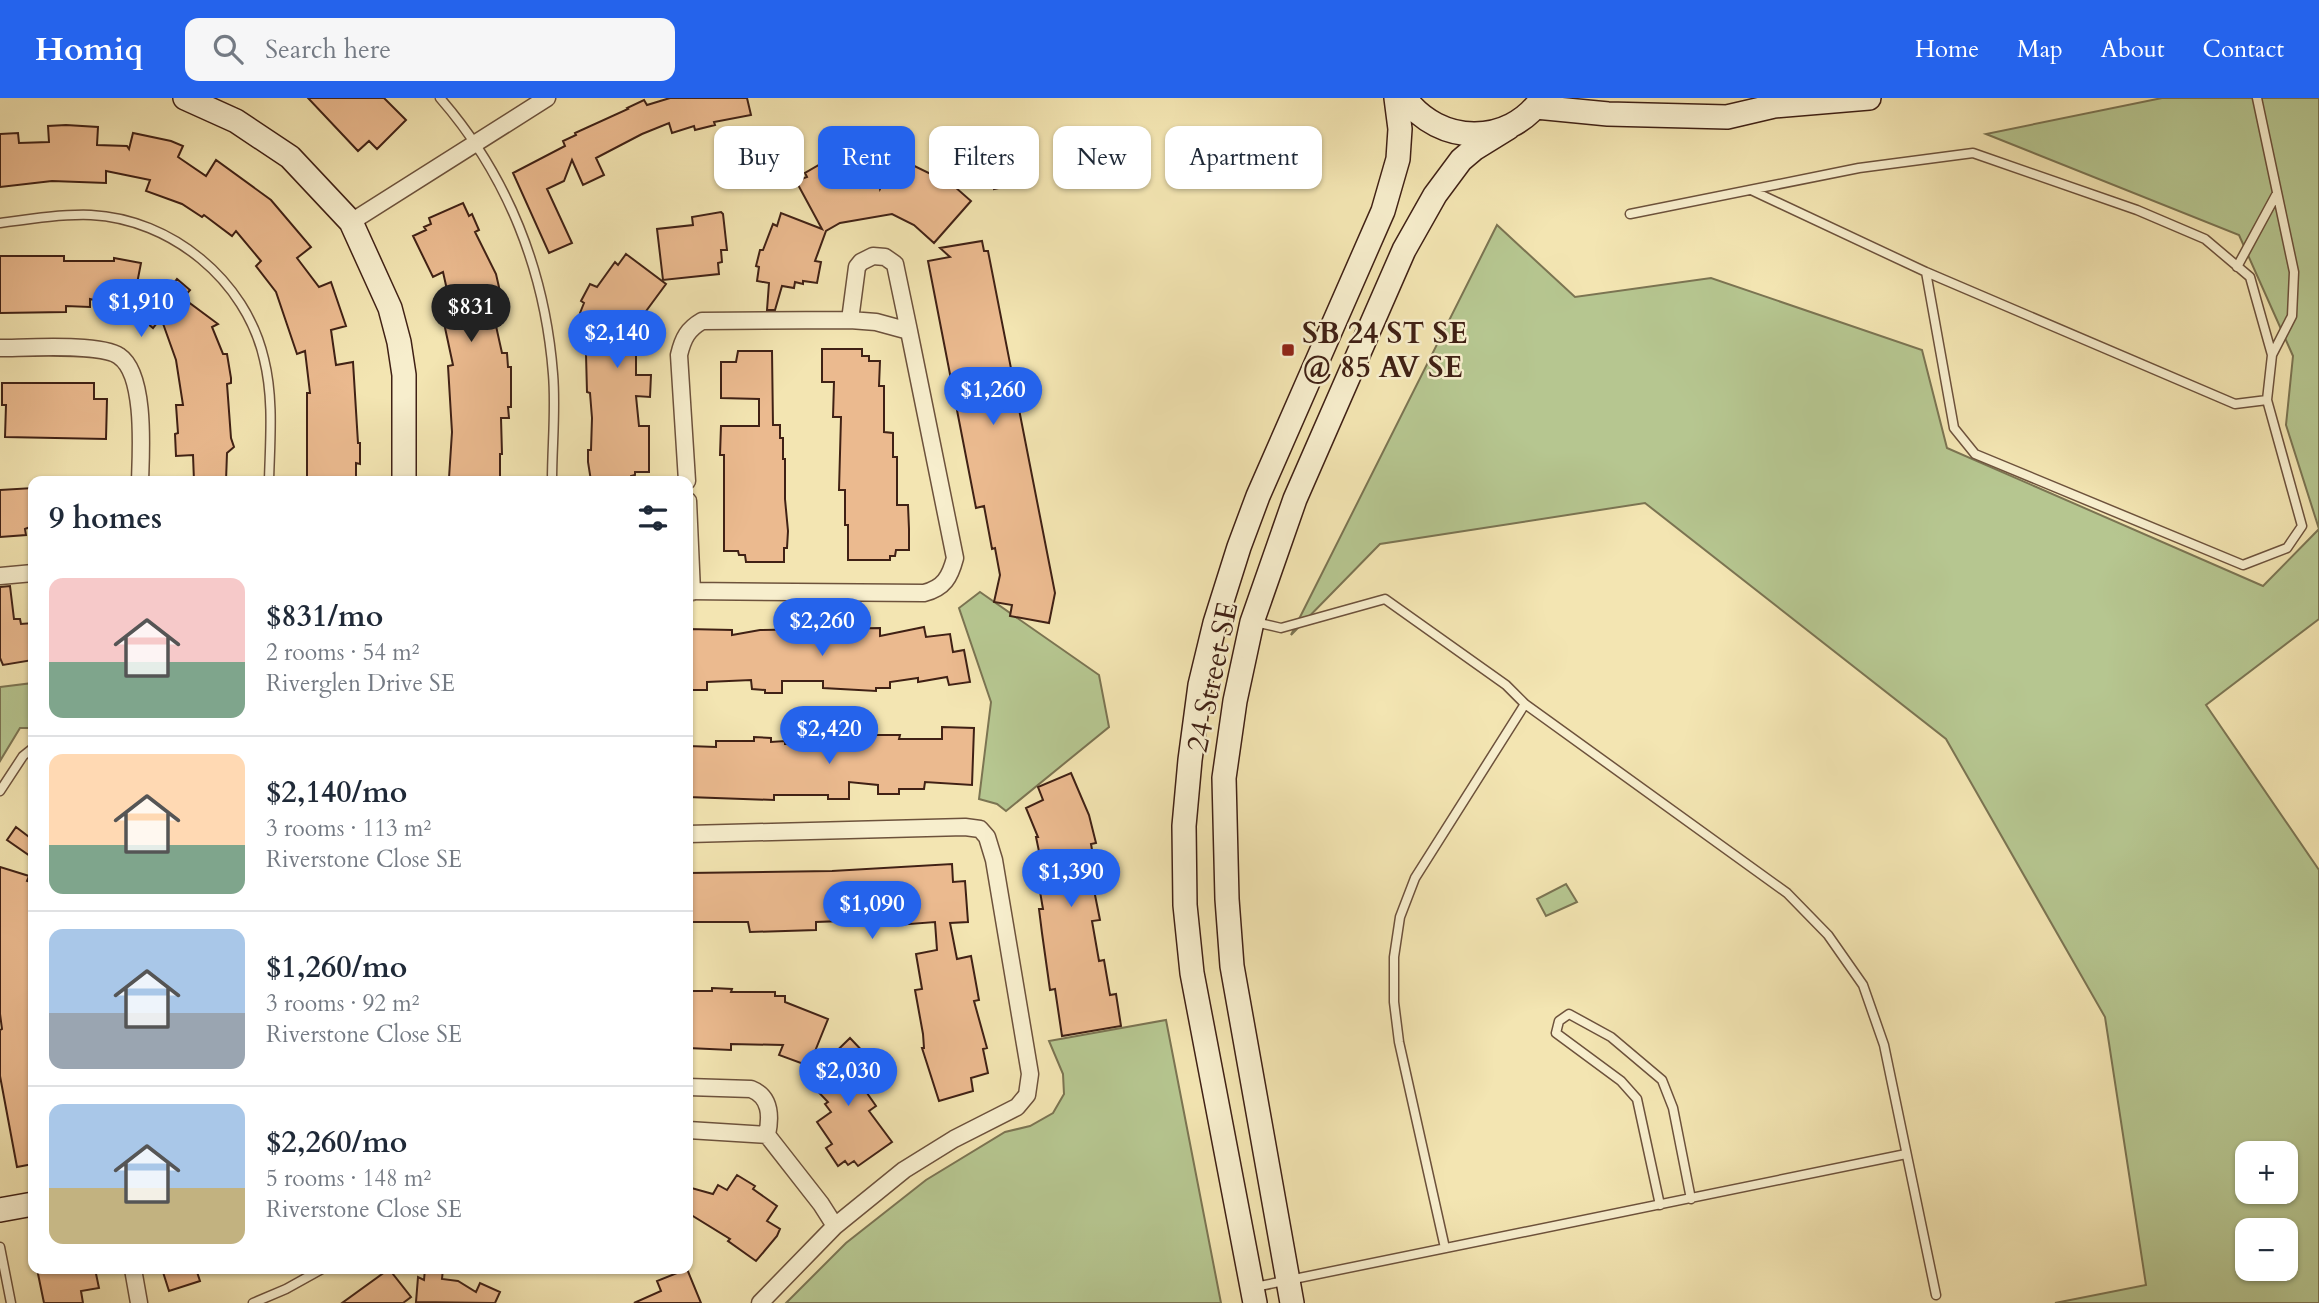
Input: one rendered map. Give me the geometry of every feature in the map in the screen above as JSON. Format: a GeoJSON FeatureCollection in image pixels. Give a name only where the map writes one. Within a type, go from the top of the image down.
{"type":"FeatureCollection","features":[{"type":"Feature","properties":{"kind":"main road"},"geometry":{"type":"LineString","coordinates":[[186,98],[236,121],[290,157],[351,222],[390,308],[399,342],[404,387],[404,476]]}},
{"type":"Feature","properties":{"kind":"main road","name":"24 Street SE"},"geometry":{"type":"LineString","coordinates":[[1254,1295],[1192,973],[1185,905],[1184,826],[1190,760],[1200,685],[1215,622],[1239,547],[1258,496],[1383,211],[1398,159],[1400,129],[1396,98]]}},
{"type":"Feature","properties":{"kind":"main road"},"geometry":{"type":"LineString","coordinates":[[1405,98],[1422,117],[1446,130],[1466,135],[1491,133],[1508,128]]}},
{"type":"Feature","properties":{"kind":"main road"},"geometry":{"type":"LineString","coordinates":[[1539,102],[1608,114],[1727,117],[1765,102],[1869,98]]}},
{"type":"Feature","properties":{"kind":"main road","name":"24 Street SE"},"geometry":{"type":"LineString","coordinates":[[1290,1292],[1232,966],[1227,899],[1224,778],[1235,701],[1252,622],[1294,499],[1419,221],[1461,160],[1530,113],[1539,102]]}},
{"type":"Feature","properties":{"kind":"main road"},"geometry":{"type":"LineString","coordinates":[[0,1210],[28,1205]]}},
{"type":"Feature","properties":{"kind":"street"},"geometry":{"type":"LineString","coordinates":[[351,222],[547,98]]}},
{"type":"Feature","properties":{"kind":"street"},"geometry":{"type":"LineString","coordinates":[[693,592],[924,593],[945,583],[951,574],[955,558],[898,274],[894,264],[885,257],[867,258],[857,267],[850,320]]}},
{"type":"Feature","properties":{"kind":"street"},"geometry":{"type":"LineString","coordinates":[[687,476],[679,355],[682,341],[690,328],[702,321],[850,320],[876,322],[909,331]]}},
{"type":"Feature","properties":{"kind":"street"},"geometry":{"type":"LineString","coordinates":[[0,348],[100,349],[121,357],[131,369],[138,407],[140,476]]}},
{"type":"Feature","properties":{"kind":"street"},"geometry":{"type":"LineString","coordinates":[[0,576],[28,573]]}},
{"type":"Feature","properties":{"kind":"street"},"geometry":{"type":"LineString","coordinates":[[693,834],[965,827],[981,829],[987,837],[994,860],[1030,1074],[1027,1095],[1010,1111],[954,1139],[904,1170],[835,1226],[760,1303]]}},
{"type":"Feature","properties":{"kind":"street"},"geometry":{"type":"LineString","coordinates":[[693,1087],[751,1089],[760,1093],[769,1105],[766,1135]]}},
{"type":"Feature","properties":{"kind":"street"},"geometry":{"type":"LineString","coordinates":[[693,1130],[766,1135],[821,1204],[835,1226]]}},
{"type":"Feature","properties":{"kind":"street"},"geometry":{"type":"LineString","coordinates":[[134,1274],[139,1303]]}},
{"type":"Feature","properties":{"kind":"lane"},"geometry":{"type":"LineString","coordinates":[[440,98],[487,158],[527,246],[537,275],[546,318],[553,376],[552,476]]}},
{"type":"Feature","properties":{"kind":"lane"},"geometry":{"type":"LineString","coordinates":[[1926,272],[1954,428],[1975,454],[2242,565],[2287,548],[2302,526],[2266,400],[2272,355],[2292,316],[2294,272],[2257,98]]}},
{"type":"Feature","properties":{"kind":"lane"},"geometry":{"type":"LineString","coordinates":[[1630,214],[1859,168],[1973,153],[2137,210],[2205,239],[2250,277],[2272,355]]}},
{"type":"Feature","properties":{"kind":"lane"},"geometry":{"type":"LineString","coordinates":[[1751,190],[1926,272],[2235,404],[2266,400]]}},
{"type":"Feature","properties":{"kind":"lane"},"geometry":{"type":"LineString","coordinates":[[2237,267],[2276,195]]}},
{"type":"Feature","properties":{"kind":"lane"},"geometry":{"type":"LineString","coordinates":[[0,223],[90,215],[122,219],[155,230],[190,249],[212,268],[242,307],[253,326],[264,357],[270,404],[269,476]]}},
{"type":"Feature","properties":{"kind":"lane"},"geometry":{"type":"LineString","coordinates":[[1252,622],[1282,628],[1385,599],[1506,685],[1525,705],[1787,893],[1828,935],[1863,985],[1884,1045],[1936,1295]]}},
{"type":"Feature","properties":{"kind":"lane"},"geometry":{"type":"LineString","coordinates":[[1444,1248],[1399,1042],[1394,1002],[1394,957],[1400,917],[1415,878],[1525,705]]}},
{"type":"Feature","properties":{"kind":"lane"},"geometry":{"type":"LineString","coordinates":[[0,791],[28,752]]}},
{"type":"Feature","properties":{"kind":"lane"},"geometry":{"type":"LineString","coordinates":[[1660,1205],[1637,1099],[1621,1081],[1556,1033],[1559,1021],[1569,1014],[1611,1037],[1662,1080],[1673,1108],[1691,1199]]}},
{"type":"Feature","properties":{"kind":"lane"},"geometry":{"type":"LineString","coordinates":[[1254,1295],[1290,1292],[1444,1248],[1906,1154]]}},
{"type":"Feature","properties":{"kind":"lane"},"geometry":{"type":"LineString","coordinates":[[0,1247],[11,1303]]}},
{"type":"Feature","properties":{"kind":"lane"},"geometry":{"type":"LineString","coordinates":[[253,1303],[312,1274]]}},
{"type":"Feature","properties":{"kind":"green space"},"geometry":{"type":"Polygon","coordinates":[[[2162,98],[2319,98],[2319,529],[2286,425],[2293,356],[2239,235],[1986,134],[2162,98]]]}},
{"type":"Feature","properties":{"kind":"green space"},"geometry":{"type":"Polygon","coordinates":[[[1497,225],[1575,297],[1711,278],[1922,350],[1947,448],[2263,586],[2319,529],[2319,619],[2206,705],[2319,870],[2319,1303],[2055,1303],[2146,1285],[2105,1017],[1946,739],[1645,503],[1380,544],[1291,635],[1497,225]]]}},
{"type":"Feature","properties":{"kind":"green space"},"geometry":{"type":"Polygon","coordinates":[[[980,592],[1099,675],[1109,727],[1006,811],[997,804],[979,799],[991,702],[959,608],[980,592]]]}},
{"type":"Feature","properties":{"kind":"green space"},"geometry":{"type":"Polygon","coordinates":[[[28,684],[28,728],[20,728],[0,761],[0,687],[28,684]]]}},
{"type":"Feature","properties":{"kind":"green space"},"geometry":{"type":"Polygon","coordinates":[[[1566,884],[1577,902],[1546,916],[1537,899],[1566,884]]]}},
{"type":"Feature","properties":{"kind":"green space"},"geometry":{"type":"Polygon","coordinates":[[[1166,1020],[1221,1303],[786,1303],[846,1243],[926,1180],[1005,1132],[1030,1126],[1053,1113],[1064,1094],[1063,1074],[1049,1041],[1166,1020]]]}},
{"type":"Feature","properties":{"kind":"building"},"geometry":{"type":"Polygon","coordinates":[[[308,98],[384,98],[406,120],[377,149],[369,141],[358,151],[308,98]]]}},
{"type":"Feature","properties":{"kind":"building"},"geometry":{"type":"Polygon","coordinates":[[[670,98],[747,98],[751,115],[714,122],[715,125],[695,130],[694,126],[672,133],[669,123],[642,134],[596,158],[604,175],[583,185],[572,160],[564,181],[547,189],[572,243],[549,253],[513,173],[565,146],[563,141],[576,135],[575,133],[627,108],[644,100],[647,105],[670,98]]]}},
{"type":"Feature","properties":{"kind":"building"},"geometry":{"type":"Polygon","coordinates":[[[48,126],[98,127],[97,145],[127,146],[129,149],[133,133],[171,141],[183,146],[178,157],[206,176],[216,160],[271,200],[311,247],[297,258],[319,287],[331,282],[346,326],[331,330],[336,365],[353,362],[360,443],[360,464],[356,463],[356,476],[307,476],[307,393],[310,393],[305,351],[297,354],[276,292],[256,266],[261,261],[236,231],[232,236],[204,215],[202,217],[182,204],[146,191],[150,180],[106,171],[106,183],[52,181],[0,187],[0,134],[18,133],[19,143],[49,142],[48,126]]]}},
{"type":"Feature","properties":{"kind":"building"},"geometry":{"type":"Polygon","coordinates":[[[818,165],[818,189],[915,189],[915,166],[929,173],[929,189],[957,189],[971,201],[934,243],[914,225],[892,214],[840,223],[826,231],[815,261],[821,262],[817,283],[803,281],[803,284],[795,282],[794,288],[782,286],[775,310],[767,310],[769,283],[757,281],[759,267],[756,266],[760,250],[763,250],[773,224],[777,226],[781,213],[822,229],[800,189],[804,189],[804,178],[807,177],[805,173],[818,165]]]}},
{"type":"Feature","properties":{"kind":"building"},"geometry":{"type":"Polygon","coordinates":[[[463,203],[469,216],[472,214],[479,230],[475,232],[496,274],[501,296],[493,297],[500,325],[496,326],[502,353],[507,353],[508,367],[511,367],[509,418],[501,418],[500,476],[449,476],[452,432],[448,366],[453,365],[444,323],[454,321],[443,272],[433,277],[413,236],[426,230],[424,227],[431,224],[429,218],[463,203]]]}},
{"type":"Feature","properties":{"kind":"building"},"geometry":{"type":"Polygon","coordinates":[[[721,212],[727,250],[721,250],[719,274],[663,280],[657,229],[693,225],[692,217],[721,212]]]}},
{"type":"Feature","properties":{"kind":"building"},"geometry":{"type":"Polygon","coordinates":[[[982,241],[984,251],[988,251],[1055,593],[1049,623],[1010,616],[1012,605],[994,602],[1000,575],[995,548],[992,549],[984,506],[976,508],[928,261],[950,257],[940,248],[982,241]]]}},
{"type":"Feature","properties":{"kind":"building"},"geometry":{"type":"Polygon","coordinates":[[[626,254],[666,284],[641,318],[626,351],[636,351],[636,375],[651,375],[650,397],[636,396],[639,426],[649,426],[649,472],[635,472],[635,475],[631,476],[590,476],[588,450],[591,450],[592,418],[590,393],[587,392],[585,316],[580,313],[584,303],[581,301],[590,284],[597,287],[615,262],[618,265],[626,254]]]}},
{"type":"Feature","properties":{"kind":"building"},"geometry":{"type":"Polygon","coordinates":[[[0,256],[64,256],[64,261],[114,261],[114,258],[141,263],[133,304],[162,281],[170,288],[177,279],[190,290],[183,298],[218,324],[212,327],[223,354],[227,354],[231,378],[231,383],[227,384],[231,438],[234,447],[227,453],[226,476],[194,476],[193,455],[176,456],[176,405],[183,405],[176,360],[161,318],[153,328],[129,308],[90,299],[90,307],[66,306],[66,312],[0,313],[0,256]]]}},
{"type":"Feature","properties":{"kind":"building"},"geometry":{"type":"Polygon","coordinates":[[[822,349],[862,349],[862,356],[869,356],[869,361],[880,361],[879,386],[884,386],[884,432],[893,433],[893,457],[897,457],[897,505],[908,505],[909,550],[896,550],[895,556],[890,556],[890,560],[848,560],[845,490],[839,490],[841,417],[833,417],[834,382],[822,382],[822,349]]]}},
{"type":"Feature","properties":{"kind":"building"},"geometry":{"type":"Polygon","coordinates":[[[738,351],[772,351],[773,425],[780,425],[785,459],[788,531],[784,562],[746,562],[745,555],[739,555],[738,551],[724,551],[724,455],[720,455],[721,426],[759,426],[759,399],[721,398],[721,362],[736,362],[738,351]]]}},
{"type":"Feature","properties":{"kind":"building"},"geometry":{"type":"Polygon","coordinates":[[[2,383],[94,383],[94,399],[107,399],[106,439],[5,437],[6,405],[2,405],[2,383]]]}},
{"type":"Feature","properties":{"kind":"building"},"geometry":{"type":"Polygon","coordinates":[[[28,488],[26,535],[0,537],[0,490],[28,488]]]}},
{"type":"Feature","properties":{"kind":"building"},"geometry":{"type":"Polygon","coordinates":[[[10,586],[14,619],[20,619],[21,624],[28,623],[28,661],[3,665],[0,658],[0,587],[10,586]]]}},
{"type":"Feature","properties":{"kind":"building"},"geometry":{"type":"Polygon","coordinates":[[[924,627],[926,637],[950,634],[953,652],[964,650],[970,682],[949,685],[947,677],[918,682],[918,678],[890,682],[890,688],[876,688],[876,691],[823,688],[823,681],[782,681],[782,693],[765,693],[765,690],[752,689],[751,680],[707,682],[707,690],[693,690],[693,629],[732,630],[732,635],[760,630],[880,628],[880,636],[924,627]]]}},
{"type":"Feature","properties":{"kind":"building"},"geometry":{"type":"Polygon","coordinates":[[[942,727],[974,728],[972,785],[925,782],[924,789],[899,789],[899,794],[878,794],[878,785],[849,782],[849,799],[828,799],[828,795],[774,795],[774,800],[693,797],[693,746],[716,747],[716,741],[754,741],[754,737],[771,738],[771,742],[785,741],[785,744],[829,745],[829,742],[868,742],[868,735],[900,735],[899,739],[942,739],[942,727]]]}},
{"type":"Feature","properties":{"kind":"building"},"geometry":{"type":"Polygon","coordinates":[[[1071,773],[1089,815],[1096,843],[1091,844],[1098,884],[1093,885],[1100,920],[1092,921],[1099,961],[1104,960],[1110,995],[1116,994],[1121,1026],[1062,1036],[1055,989],[1050,990],[1039,909],[1043,909],[1035,862],[1041,861],[1038,837],[1026,808],[1043,800],[1038,787],[1071,773]]]}},
{"type":"Feature","properties":{"kind":"building"},"geometry":{"type":"Polygon","coordinates":[[[16,827],[28,836],[28,855],[7,840],[16,827]]]}},
{"type":"Feature","properties":{"kind":"building"},"geometry":{"type":"Polygon","coordinates":[[[952,864],[953,882],[965,881],[968,922],[950,923],[957,959],[971,956],[979,1000],[974,1001],[987,1048],[983,1049],[988,1073],[971,1078],[973,1091],[939,1101],[922,1048],[923,1034],[915,990],[922,989],[916,954],[937,950],[935,922],[897,925],[897,919],[816,922],[816,930],[750,932],[748,922],[693,922],[693,873],[832,871],[952,864]]]}},
{"type":"Feature","properties":{"kind":"building"},"geometry":{"type":"Polygon","coordinates":[[[0,867],[28,876],[28,1165],[17,1167],[0,1076],[0,867]]]}},
{"type":"Feature","properties":{"kind":"building"},"geometry":{"type":"Polygon","coordinates":[[[712,988],[732,989],[731,992],[775,992],[775,996],[785,996],[785,1002],[828,1019],[809,1066],[779,1055],[783,1045],[731,1044],[731,1050],[693,1048],[693,991],[712,991],[712,988]]]}},
{"type":"Feature","properties":{"kind":"building"},"geometry":{"type":"Polygon","coordinates":[[[850,1038],[869,1058],[853,1073],[876,1106],[869,1111],[892,1142],[858,1166],[854,1161],[848,1165],[845,1161],[838,1166],[826,1148],[832,1144],[817,1122],[831,1112],[825,1104],[828,1102],[807,1080],[850,1038]]]}},
{"type":"Feature","properties":{"kind":"building"},"geometry":{"type":"Polygon","coordinates":[[[737,1175],[755,1186],[753,1189],[777,1206],[767,1221],[780,1229],[756,1261],[728,1241],[730,1239],[693,1216],[693,1188],[713,1194],[718,1185],[727,1190],[737,1175]]]}},
{"type":"Feature","properties":{"kind":"building"},"geometry":{"type":"Polygon","coordinates":[[[38,1274],[96,1274],[99,1288],[81,1291],[83,1303],[44,1303],[38,1274]]]}},
{"type":"Feature","properties":{"kind":"building"},"geometry":{"type":"Polygon","coordinates":[[[164,1274],[198,1274],[200,1281],[169,1291],[164,1274]]]}},
{"type":"Feature","properties":{"kind":"building"},"geometry":{"type":"Polygon","coordinates":[[[382,1274],[393,1274],[411,1297],[403,1303],[342,1303],[382,1274]]]}},
{"type":"Feature","properties":{"kind":"building"},"geometry":{"type":"Polygon","coordinates":[[[425,1274],[442,1274],[442,1279],[458,1281],[476,1292],[480,1283],[500,1292],[495,1303],[416,1302],[418,1277],[424,1280],[425,1274]]]}},
{"type":"Feature","properties":{"kind":"building"},"geometry":{"type":"Polygon","coordinates":[[[674,1274],[689,1274],[701,1303],[634,1303],[661,1291],[657,1281],[674,1274]]]}},
{"type":"Feature","properties":{"kind":"place","name":"SB 24 ST SE @ 85 AV SE"},"geometry":{"type":"Point","coordinates":[1288,350]}}]}
